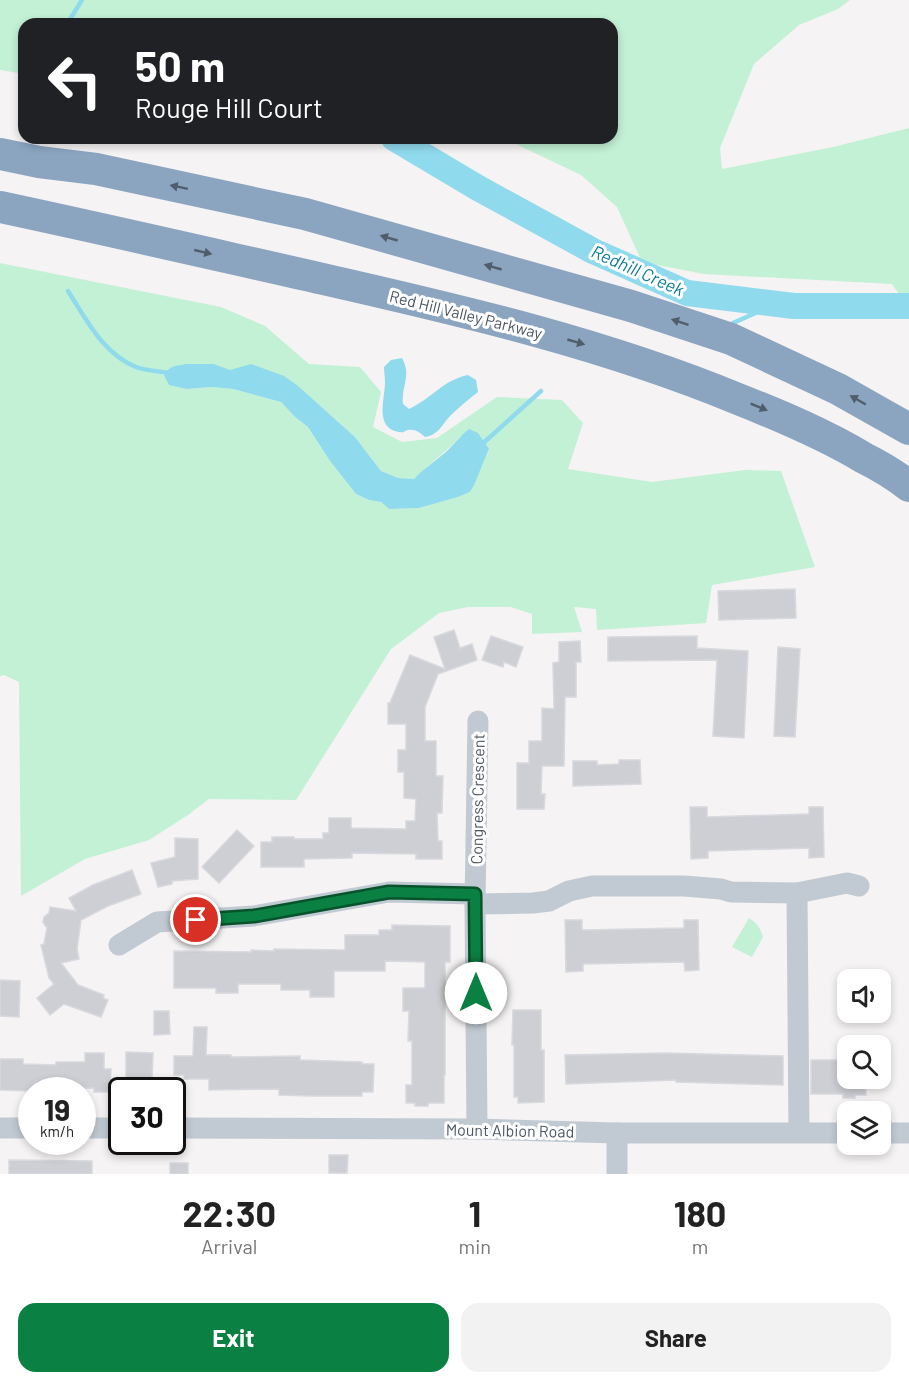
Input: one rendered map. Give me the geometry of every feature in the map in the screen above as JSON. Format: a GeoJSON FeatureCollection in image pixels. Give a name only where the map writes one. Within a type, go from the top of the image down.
{"type":"FeatureCollection","features":[{"type":"Feature","properties":{"kind":"highway"},"geometry":{"type":"LineString","coordinates":[[0,135],[18,140]]}},
{"type":"Feature","properties":{"kind":"highway"},"geometry":{"type":"LineString","coordinates":[[33,144],[96,169]]}},
{"type":"Feature","properties":{"kind":"highway"},"geometry":{"type":"LineString","coordinates":[[0,154],[39,162],[96,169],[305,214],[632,306],[731,339],[838,388],[909,429]]}},
{"type":"Feature","properties":{"kind":"highway","name":"Red Hill Valley Parkway"},"geometry":{"type":"LineString","coordinates":[[0,207],[431,303],[622,356],[689,378],[836,441],[897,476],[909,486]]}},
{"type":"Feature","properties":{"kind":"highway"},"geometry":{"type":"LineString","coordinates":[[0,225],[146,238]]}},
{"type":"Feature","properties":{"kind":"street","name":"Congress Crescent"},"geometry":{"type":"LineString","coordinates":[[477,1129],[475,899],[478,721]]}},
{"type":"Feature","properties":{"kind":"street"},"geometry":{"type":"LineString","coordinates":[[119,945],[157,922],[254,916],[389,892],[532,903],[549,901],[569,891],[592,886],[684,886],[731,892],[797,893],[848,883],[859,886]]}},
{"type":"Feature","properties":{"kind":"street"},"geometry":{"type":"LineString","coordinates":[[797,893],[799,1132]]}},
{"type":"Feature","properties":{"kind":"street"},"geometry":{"type":"LineString","coordinates":[[0,1128],[18,1128]]}},
{"type":"Feature","properties":{"kind":"street","name":"Mount Albion Road"},"geometry":{"type":"LineString","coordinates":[[186,1128],[477,1129],[618,1133],[837,1133]]}},
{"type":"Feature","properties":{"kind":"street"},"geometry":{"type":"LineString","coordinates":[[617,1174],[618,1133]]}},
{"type":"Feature","properties":{"kind":"street"},"geometry":{"type":"LineString","coordinates":[[891,1133],[909,1133]]}},
{"type":"Feature","properties":{"kind":"green space"},"geometry":{"type":"Polygon","coordinates":[[[0,0],[850,0],[838,9],[799,25],[754,64],[720,148],[722,169],[833,147],[909,128],[909,308],[892,284],[704,274],[642,262],[617,207],[581,175],[517,144],[618,144],[618,18],[18,18],[18,73],[0,70],[0,0]]]}},
{"type":"Feature","properties":{"kind":"green space"},"geometry":{"type":"Polygon","coordinates":[[[0,263],[221,307],[265,326],[309,364],[360,367],[381,392],[373,427],[402,442],[437,438],[497,397],[562,400],[583,423],[568,469],[652,482],[745,470],[781,471],[815,567],[712,585],[706,623],[597,630],[596,609],[574,607],[582,632],[532,634],[532,614],[511,607],[468,607],[439,613],[391,649],[296,800],[209,799],[149,840],[85,859],[21,896],[19,682],[4,675],[0,676],[0,263]],[[214,364],[187,389],[211,387],[233,389],[281,402],[308,427],[330,461],[356,494],[381,502],[389,509],[419,508],[470,492],[489,450],[462,435],[414,479],[398,478],[381,471],[355,437],[320,406],[214,364]]]}},
{"type":"Feature","properties":{"kind":"green space"},"geometry":{"type":"Polygon","coordinates":[[[749,918],[758,926],[763,937],[752,957],[732,947],[749,918]]]}},
{"type":"Feature","properties":{"kind":"water"},"geometry":{"type":"Polygon","coordinates":[[[402,358],[406,370],[403,404],[409,409],[459,377],[468,375],[476,380],[478,392],[430,436],[425,437],[413,430],[399,432],[391,429],[386,425],[383,412],[384,367],[391,360],[402,358]]]}},
{"type":"Feature","properties":{"kind":"water"},"geometry":{"type":"Polygon","coordinates":[[[214,364],[230,370],[251,364],[284,376],[355,437],[381,471],[398,478],[414,479],[469,429],[478,433],[489,449],[470,492],[419,508],[389,509],[381,502],[356,494],[330,461],[308,427],[281,402],[233,389],[211,387],[187,389],[169,385],[164,375],[166,372],[174,366],[214,364]]]}},
{"type":"Feature","properties":{"kind":"building"},"geometry":{"type":"Polygon","coordinates":[[[795,589],[796,618],[719,620],[718,591],[795,589]]]}},
{"type":"Feature","properties":{"kind":"building"},"geometry":{"type":"Polygon","coordinates":[[[454,630],[460,648],[472,644],[477,660],[438,674],[425,707],[425,741],[436,741],[436,776],[443,776],[442,813],[437,813],[438,841],[442,841],[442,859],[416,859],[416,854],[352,853],[352,858],[304,859],[304,867],[261,867],[261,842],[272,842],[272,837],[323,839],[323,833],[329,833],[329,818],[351,818],[351,828],[406,829],[406,821],[415,821],[416,799],[404,798],[404,772],[398,772],[398,750],[406,750],[406,724],[388,724],[388,703],[390,703],[410,655],[445,669],[434,637],[454,630]]]}},
{"type":"Feature","properties":{"kind":"building"},"geometry":{"type":"Polygon","coordinates":[[[491,636],[523,647],[516,667],[504,662],[503,667],[482,660],[491,636]]]}},
{"type":"Feature","properties":{"kind":"building"},"geometry":{"type":"Polygon","coordinates":[[[697,636],[697,648],[748,651],[744,738],[713,736],[717,660],[608,661],[608,637],[697,636]]]}},
{"type":"Feature","properties":{"kind":"building"},"geometry":{"type":"Polygon","coordinates":[[[580,641],[581,662],[576,662],[576,697],[565,697],[564,766],[542,766],[541,794],[545,794],[544,809],[517,809],[517,763],[529,763],[529,741],[542,741],[542,708],[554,709],[553,663],[559,662],[559,642],[580,641]]]}},
{"type":"Feature","properties":{"kind":"building"},"geometry":{"type":"Polygon","coordinates":[[[778,647],[800,649],[795,737],[774,736],[778,647]]]}},
{"type":"Feature","properties":{"kind":"building"},"geometry":{"type":"Polygon","coordinates":[[[619,760],[640,760],[641,784],[573,786],[573,761],[597,761],[597,765],[619,764],[619,760]]]}},
{"type":"Feature","properties":{"kind":"building"},"geometry":{"type":"Polygon","coordinates":[[[690,807],[707,807],[707,817],[809,814],[809,807],[823,807],[824,857],[809,858],[809,848],[708,851],[708,858],[691,859],[690,807]]]}},
{"type":"Feature","properties":{"kind":"building"},"geometry":{"type":"Polygon","coordinates":[[[237,830],[254,846],[219,883],[202,867],[237,830]]]}},
{"type":"Feature","properties":{"kind":"building"},"geometry":{"type":"Polygon","coordinates":[[[175,838],[198,839],[198,879],[172,881],[172,884],[158,887],[151,863],[175,857],[175,838]]]}},
{"type":"Feature","properties":{"kind":"building"},"geometry":{"type":"Polygon","coordinates":[[[132,870],[141,894],[108,906],[81,920],[77,949],[79,959],[61,963],[78,985],[104,995],[103,998],[108,1000],[101,1017],[64,1004],[50,1015],[37,998],[54,984],[49,978],[41,945],[44,944],[47,928],[43,922],[44,917],[49,913],[50,907],[76,911],[69,898],[93,885],[132,870]]]}},
{"type":"Feature","properties":{"kind":"building"},"geometry":{"type":"Polygon","coordinates":[[[565,920],[582,920],[582,930],[684,928],[684,920],[698,920],[699,970],[685,971],[684,962],[583,964],[583,971],[566,972],[565,920]]]}},
{"type":"Feature","properties":{"kind":"building"},"geometry":{"type":"Polygon","coordinates":[[[392,925],[450,926],[450,962],[445,962],[444,1103],[415,1106],[415,1103],[406,1103],[406,1085],[412,1085],[412,1041],[408,1041],[409,1011],[403,1011],[403,988],[425,988],[425,962],[385,961],[385,971],[334,971],[334,997],[310,997],[310,990],[281,990],[281,984],[238,984],[238,993],[216,993],[216,988],[174,988],[174,951],[345,950],[345,935],[379,935],[379,930],[392,930],[392,925]]]}},
{"type":"Feature","properties":{"kind":"building"},"geometry":{"type":"Polygon","coordinates":[[[0,980],[20,981],[19,1017],[0,1016],[0,980]]]}},
{"type":"Feature","properties":{"kind":"building"},"geometry":{"type":"Polygon","coordinates":[[[513,1010],[541,1010],[544,1102],[518,1103],[518,1097],[514,1097],[513,1010]]]}},
{"type":"Feature","properties":{"kind":"building"},"geometry":{"type":"Polygon","coordinates":[[[154,1011],[169,1011],[170,1034],[154,1035],[154,1011]]]}},
{"type":"Feature","properties":{"kind":"building"},"geometry":{"type":"Polygon","coordinates":[[[194,1027],[207,1027],[206,1055],[300,1056],[300,1060],[374,1064],[373,1092],[362,1092],[362,1096],[311,1096],[279,1095],[279,1089],[209,1090],[209,1079],[186,1079],[184,1075],[174,1075],[174,1056],[193,1056],[194,1027]]]}},
{"type":"Feature","properties":{"kind":"building"},"geometry":{"type":"Polygon","coordinates":[[[126,1052],[153,1053],[152,1077],[126,1077],[126,1052]]]}},
{"type":"Feature","properties":{"kind":"building"},"geometry":{"type":"Polygon","coordinates":[[[85,1053],[104,1053],[104,1069],[111,1069],[111,1077],[108,1077],[108,1092],[96,1092],[96,1077],[18,1077],[18,1091],[0,1090],[0,1059],[23,1059],[23,1064],[56,1065],[56,1062],[85,1062],[85,1053]]]}},
{"type":"Feature","properties":{"kind":"building"},"geometry":{"type":"Polygon","coordinates":[[[665,1053],[783,1056],[783,1085],[676,1082],[676,1080],[566,1084],[565,1055],[665,1053]]]}},
{"type":"Feature","properties":{"kind":"building"},"geometry":{"type":"Polygon","coordinates":[[[811,1060],[837,1060],[837,1089],[866,1089],[866,1095],[843,1098],[843,1094],[811,1094],[811,1060]]]}},
{"type":"Feature","properties":{"kind":"building"},"geometry":{"type":"Polygon","coordinates":[[[329,1155],[348,1155],[347,1173],[329,1173],[329,1155]]]}},
{"type":"Feature","properties":{"kind":"building"},"geometry":{"type":"Polygon","coordinates":[[[9,1160],[92,1161],[92,1174],[9,1174],[9,1160]]]}},
{"type":"Feature","properties":{"kind":"building"},"geometry":{"type":"Polygon","coordinates":[[[170,1163],[188,1163],[188,1174],[170,1174],[170,1163]]]}},
{"type":"Feature","properties":{"kind":"waterway"},"geometry":{"type":"LineString","coordinates":[[71,18],[82,0]]}},
{"type":"Feature","properties":{"kind":"waterway","name":"Redhill Creek"},"geometry":{"type":"LineString","coordinates":[[404,144],[478,188],[593,251],[687,293],[794,306],[909,306]]}},
{"type":"Feature","properties":{"kind":"waterway"},"geometry":{"type":"LineString","coordinates":[[68,291],[96,335],[114,354],[136,367],[169,373]]}},
{"type":"Feature","properties":{"kind":"waterway"},"geometry":{"type":"LineString","coordinates":[[733,323],[778,304]]}},
{"type":"Feature","properties":{"kind":"waterway"},"geometry":{"type":"LineString","coordinates":[[480,446],[541,391]]}},
{"type":"Feature","properties":{"kind":"route"},"geometry":{"type":"LineString","coordinates":[[196,920],[254,916],[389,892],[475,894],[476,993]]}}]}
